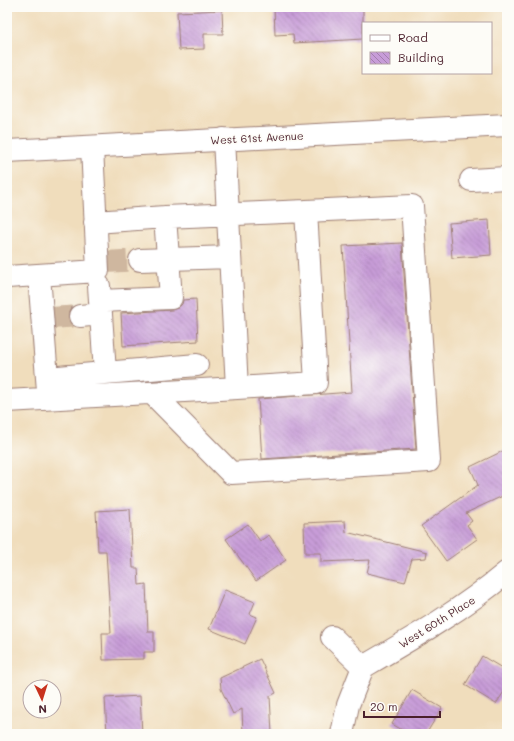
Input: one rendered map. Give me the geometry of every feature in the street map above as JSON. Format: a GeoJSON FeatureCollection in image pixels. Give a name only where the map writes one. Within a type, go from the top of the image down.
{"type":"FeatureCollection","features":[{"type":"Feature","properties":{"kind":"main road","name":"West 61st Avenue"},"geometry":{"type":"LineString","coordinates":[[7,151],[507,125]]}},
{"type":"Feature","properties":{"kind":"main road"},"geometry":{"type":"LineString","coordinates":[[224,139],[237,388]]}},
{"type":"Feature","properties":{"kind":"main road"},"geometry":{"type":"LineString","coordinates":[[92,147],[95,222],[100,265],[94,311],[104,372]]}},
{"type":"Feature","properties":{"kind":"main road"},"geometry":{"type":"LineString","coordinates":[[471,180],[507,178]]}},
{"type":"Feature","properties":{"kind":"main road"},"geometry":{"type":"LineString","coordinates":[[95,222],[165,217],[412,206],[429,461],[231,473],[152,393]]}},
{"type":"Feature","properties":{"kind":"main road"},"geometry":{"type":"LineString","coordinates":[[48,388],[152,393],[316,383],[306,211]]}},
{"type":"Feature","properties":{"kind":"main road"},"geometry":{"type":"LineString","coordinates":[[94,311],[171,298],[165,217]]}},
{"type":"Feature","properties":{"kind":"main road"},"geometry":{"type":"LineString","coordinates":[[140,260],[230,257]]}},
{"type":"Feature","properties":{"kind":"main road"},"geometry":{"type":"LineString","coordinates":[[7,277],[40,275],[100,265]]}},
{"type":"Feature","properties":{"kind":"main road"},"geometry":{"type":"LineString","coordinates":[[40,275],[47,319],[48,388]]}},
{"type":"Feature","properties":{"kind":"main road"},"geometry":{"type":"LineString","coordinates":[[7,401],[104,372],[197,365]]}},
{"type":"Feature","properties":{"kind":"main road","name":"West 60th Place"},"geometry":{"type":"LineString","coordinates":[[363,667],[438,623],[483,593],[507,572]]}},
{"type":"Feature","properties":{"kind":"main road"},"geometry":{"type":"LineString","coordinates":[[332,637],[363,667],[348,705],[342,734]]}},
{"type":"Feature","properties":{"kind":"building"},"geometry":{"type":"Polygon","coordinates":[[[274,7],[363,7],[362,39],[294,43],[293,34],[275,35],[274,7]]]}},
{"type":"Feature","properties":{"kind":"building"},"geometry":{"type":"Polygon","coordinates":[[[222,10],[223,34],[204,34],[204,49],[179,50],[177,12],[222,10]]]}},
{"type":"Feature","properties":{"kind":"building"},"geometry":{"type":"Polygon","coordinates":[[[489,220],[491,255],[452,258],[449,223],[489,220]]]}},
{"type":"Feature","properties":{"kind":"building"},"geometry":{"type":"Polygon","coordinates":[[[402,243],[416,449],[262,459],[258,399],[352,392],[343,246],[402,243]]]}},
{"type":"Feature","properties":{"kind":"building"},"geometry":{"type":"Polygon","coordinates":[[[196,299],[198,341],[123,346],[121,313],[172,310],[178,308],[182,304],[183,300],[196,299]]]}},
{"type":"Feature","properties":{"kind":"building"},"geometry":{"type":"Polygon","coordinates":[[[507,449],[507,494],[466,513],[472,521],[467,525],[477,539],[446,561],[421,526],[478,485],[470,467],[507,449]]]}},
{"type":"Feature","properties":{"kind":"building"},"geometry":{"type":"Polygon","coordinates":[[[130,509],[133,568],[138,568],[139,585],[146,584],[148,632],[154,632],[154,652],[144,652],[144,659],[103,660],[102,633],[111,633],[106,551],[98,551],[96,511],[130,509]]]}},
{"type":"Feature","properties":{"kind":"building"},"geometry":{"type":"Polygon","coordinates":[[[345,521],[346,532],[427,552],[426,558],[412,559],[405,582],[367,573],[370,560],[321,562],[321,553],[305,553],[304,523],[345,521]]]}},
{"type":"Feature","properties":{"kind":"building"},"geometry":{"type":"Polygon","coordinates":[[[248,524],[260,541],[269,535],[286,560],[256,581],[226,539],[248,524]]]}},
{"type":"Feature","properties":{"kind":"building"},"geometry":{"type":"Polygon","coordinates":[[[225,590],[255,602],[250,614],[257,617],[245,644],[209,629],[225,590]]]}},
{"type":"Feature","properties":{"kind":"building"},"geometry":{"type":"Polygon","coordinates":[[[482,656],[507,671],[507,687],[496,704],[465,685],[482,656]]]}},
{"type":"Feature","properties":{"kind":"building"},"geometry":{"type":"Polygon","coordinates":[[[260,659],[276,693],[270,696],[272,734],[243,734],[242,709],[233,714],[221,689],[220,678],[260,659]]]}},
{"type":"Feature","properties":{"kind":"building"},"geometry":{"type":"Polygon","coordinates":[[[412,690],[442,708],[426,734],[409,734],[392,724],[412,690]]]}},
{"type":"Feature","properties":{"kind":"building"},"geometry":{"type":"Polygon","coordinates":[[[140,696],[142,734],[107,734],[105,698],[140,696]]]}},
{"type":"Feature","properties":{"kind":"tunnel"},"geometry":{"type":"LineString","coordinates":[[105,262],[140,260]]}},
{"type":"Feature","properties":{"kind":"tunnel"},"geometry":{"type":"LineString","coordinates":[[51,318],[80,316]]}}]}
